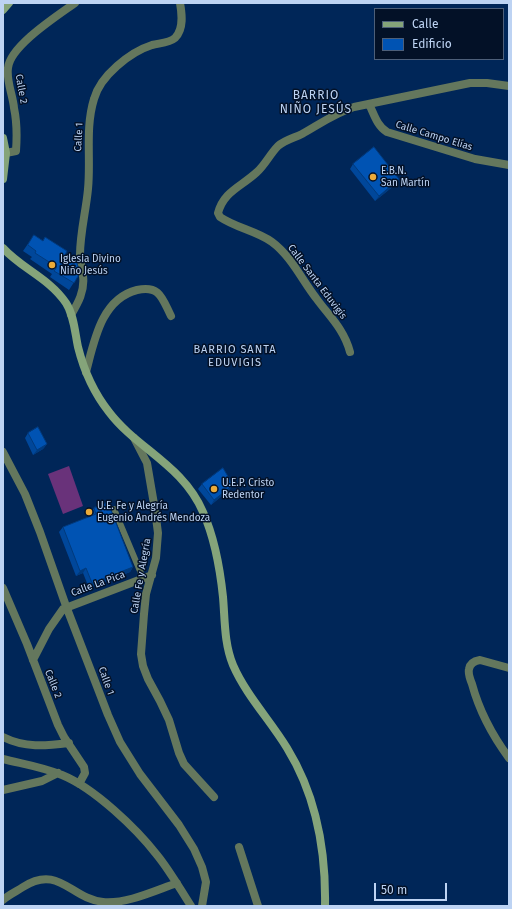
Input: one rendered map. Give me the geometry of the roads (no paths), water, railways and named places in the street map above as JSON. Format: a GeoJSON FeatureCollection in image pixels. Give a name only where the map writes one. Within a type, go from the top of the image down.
{"type":"FeatureCollection","features":[{"type":"Feature","properties":{"kind":"main road"},"geometry":{"type":"LineString","coordinates":[[3,10],[8,3]]}},
{"type":"Feature","properties":{"kind":"main road"},"geometry":{"type":"LineString","coordinates":[[3,138],[6,153],[3,179]]}},
{"type":"Feature","properties":{"kind":"main road"},"geometry":{"type":"LineString","coordinates":[[3,248],[19,262],[49,283],[67,304],[81,357],[96,394],[120,426],[168,465],[189,488],[202,510],[216,553],[220,576],[223,620],[228,652],[233,665],[250,696],[286,746],[295,762],[304,781],[312,805],[322,849],[325,906]]}},
{"type":"Feature","properties":{"kind":"street","name":"Calle 2"},"geometry":{"type":"LineString","coordinates":[[6,153],[16,151],[17,139],[15,109],[7,69],[9,61],[36,31],[75,3]]}},
{"type":"Feature","properties":{"kind":"street","name":"Calle 1"},"geometry":{"type":"LineString","coordinates":[[71,315],[81,297],[84,288],[80,256],[88,187],[88,141],[90,113],[97,89],[106,77],[138,52],[152,46],[168,42],[175,38],[179,32],[181,24],[182,13],[180,3]]}},
{"type":"Feature","properties":{"kind":"street"},"geometry":{"type":"LineString","coordinates":[[369,104],[470,83],[487,83],[509,86]]}},
{"type":"Feature","properties":{"kind":"street","name":"Calle Campo Elías"},"geometry":{"type":"LineString","coordinates":[[369,104],[378,124],[387,132],[475,159],[509,165]]}},
{"type":"Feature","properties":{"kind":"street","name":"Calle Santa Eduvigis"},"geometry":{"type":"LineString","coordinates":[[350,352],[347,340],[335,321],[317,300],[282,251],[272,242],[263,237],[225,221],[218,213],[220,204],[230,191],[258,171],[277,147],[343,110],[369,104]]}},
{"type":"Feature","properties":{"kind":"street"},"geometry":{"type":"LineString","coordinates":[[86,372],[102,320],[107,311],[119,298],[128,293],[139,290],[156,290],[160,294],[171,316]]}},
{"type":"Feature","properties":{"kind":"street","name":"Calle Fe y Alegría"},"geometry":{"type":"LineString","coordinates":[[134,438],[147,463],[156,510],[158,533],[158,548],[146,594],[141,654],[143,666],[169,720],[184,764],[214,797]]}},
{"type":"Feature","properties":{"kind":"street","name":"Calle 1"},"geometry":{"type":"LineString","coordinates":[[3,452],[25,494],[66,606],[120,742],[140,774],[179,825],[194,849],[202,867],[206,882],[202,906]]}},
{"type":"Feature","properties":{"kind":"street","name":"Calle La Pica"},"geometry":{"type":"LineString","coordinates":[[33,660],[49,629],[59,613],[66,606],[152,574]]}},
{"type":"Feature","properties":{"kind":"street","name":"Calle 2"},"geometry":{"type":"LineString","coordinates":[[3,588],[28,644],[58,725],[84,767],[85,773],[79,784]]}},
{"type":"Feature","properties":{"kind":"street"},"geometry":{"type":"LineString","coordinates":[[509,668],[480,660],[475,661],[470,665],[468,671],[476,699],[488,725],[509,758]]}},
{"type":"Feature","properties":{"kind":"street"},"geometry":{"type":"LineString","coordinates":[[3,737],[11,741],[32,746],[48,746],[69,743]]}},
{"type":"Feature","properties":{"kind":"street"},"geometry":{"type":"LineString","coordinates":[[3,759],[58,773],[79,784],[105,802],[156,854],[177,883],[191,906]]}},
{"type":"Feature","properties":{"kind":"street"},"geometry":{"type":"LineString","coordinates":[[3,790],[42,781],[58,773]]}},
{"type":"Feature","properties":{"kind":"street"},"geometry":{"type":"LineString","coordinates":[[239,847],[258,906]]}},
{"type":"Feature","properties":{"kind":"street"},"geometry":{"type":"LineString","coordinates":[[3,900],[29,883],[47,878],[103,902],[132,899],[177,883]]}},
{"type":"Feature","properties":{"kind":"lane"},"geometry":{"type":"LineString","coordinates":[[114,509],[143,578]]}},
{"type":"Feature","properties":{"kind":"place","name":"E.B.N. San Martín"},"geometry":{"type":"Point","coordinates":[373,177]}},
{"type":"Feature","properties":{"kind":"place","name":"Iglesia Divino Niño Jesús"},"geometry":{"type":"Point","coordinates":[52,265]}},
{"type":"Feature","properties":{"kind":"place","name":"U.E.P. Cristo Redentor"},"geometry":{"type":"Point","coordinates":[214,489]}},
{"type":"Feature","properties":{"kind":"place","name":"U.E. Fe y Alegría Eugenio Andrés Mendoza"},"geometry":{"type":"Point","coordinates":[89,512]}},
{"type":"Feature","properties":{"kind":"district","name":"BARRIO NIÑO JESÚS"},"geometry":{"type":"Point","coordinates":[316,103]}},
{"type":"Feature","properties":{"kind":"district","name":"BARRIO SANTA EDUVIGIS"},"geometry":{"type":"Point","coordinates":[235,356]}}]}
